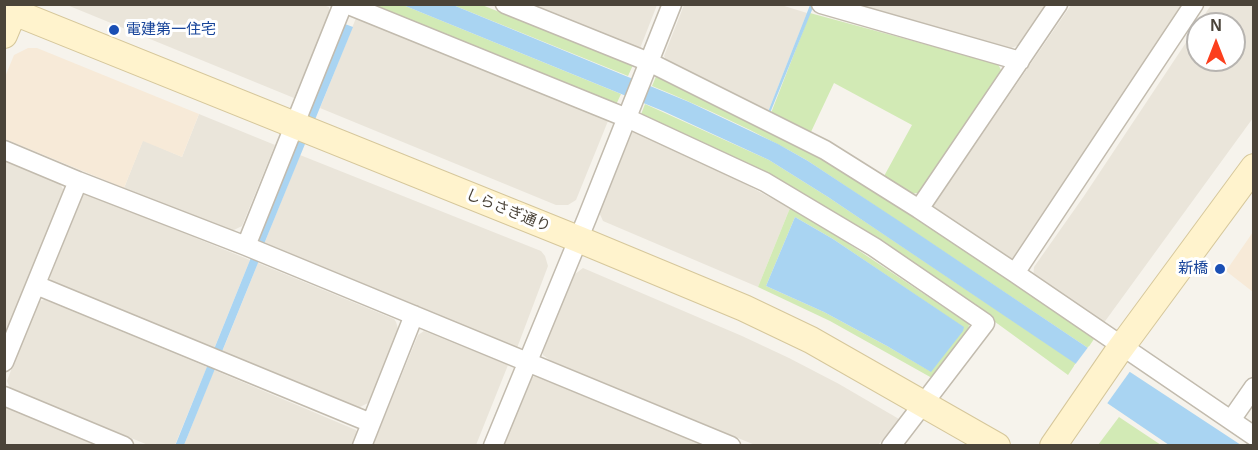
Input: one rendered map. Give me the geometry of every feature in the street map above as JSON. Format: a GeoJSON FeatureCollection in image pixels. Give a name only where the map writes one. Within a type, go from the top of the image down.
{"type":"FeatureCollection","features":[{"type":"Feature","properties":{"kind":"street"},"geometry":{"type":"LineString","coordinates":[[246,246],[344,4],[627,118],[765,182],[874,247],[986,323],[891,446]]}},
{"type":"Feature","properties":{"kind":"street"},"geometry":{"type":"LineString","coordinates":[[505,4],[649,62],[825,150],[919,209],[1015,273],[1120,350],[1254,436]]}},
{"type":"Feature","properties":{"kind":"street"},"geometry":{"type":"LineString","coordinates":[[493,446],[672,4]]}},
{"type":"Feature","properties":{"kind":"street"},"geometry":{"type":"LineString","coordinates":[[821,4],[1020,61]]}},
{"type":"Feature","properties":{"kind":"street"},"geometry":{"type":"LineString","coordinates":[[919,209],[1058,4]]}},
{"type":"Feature","properties":{"kind":"street"},"geometry":{"type":"LineString","coordinates":[[1015,273],[1194,4]]}},
{"type":"Feature","properties":{"kind":"street"},"geometry":{"type":"LineString","coordinates":[[4,35],[12,8]]}},
{"type":"Feature","properties":{"kind":"street","name":"しらさぎ通り"},"geometry":{"type":"LineString","coordinates":[[12,8],[744,308],[811,340],[997,446]]}},
{"type":"Feature","properties":{"kind":"street"},"geometry":{"type":"LineString","coordinates":[[4,150],[246,246],[731,446]]}},
{"type":"Feature","properties":{"kind":"street"},"geometry":{"type":"LineString","coordinates":[[1053,446],[1089,392],[1254,167]]}},
{"type":"Feature","properties":{"kind":"street"},"geometry":{"type":"LineString","coordinates":[[4,362],[78,181]]}},
{"type":"Feature","properties":{"kind":"street"},"geometry":{"type":"LineString","coordinates":[[36,285],[371,423]]}},
{"type":"Feature","properties":{"kind":"street"},"geometry":{"type":"LineString","coordinates":[[362,446],[414,315]]}},
{"type":"Feature","properties":{"kind":"street"},"geometry":{"type":"LineString","coordinates":[[1231,420],[1254,387]]}},
{"type":"Feature","properties":{"kind":"street"},"geometry":{"type":"LineString","coordinates":[[4,396],[124,446]]}},
{"type":"Feature","properties":{"kind":"shaded area"},"geometry":{"type":"Polygon","coordinates":[[[67,5],[323,5],[329,7],[329,14],[294,98],[67,5]]]}},
{"type":"Feature","properties":{"kind":"shaded area"},"geometry":{"type":"Polygon","coordinates":[[[522,5],[657,5],[639,51],[522,5]]]}},
{"type":"Feature","properties":{"kind":"shaded area"},"geometry":{"type":"Polygon","coordinates":[[[684,5],[781,5],[807,13],[768,112],[667,62],[664,56],[684,5]]]}},
{"type":"Feature","properties":{"kind":"shaded area"},"geometry":{"type":"Polygon","coordinates":[[[846,5],[1047,5],[1019,45],[1009,49],[846,5]]]}},
{"type":"Feature","properties":{"kind":"shaded area"},"geometry":{"type":"Polygon","coordinates":[[[1071,5],[1187,5],[1017,259],[1009,261],[935,212],[933,206],[1071,5]]]}},
{"type":"Feature","properties":{"kind":"shaded area"},"geometry":{"type":"Polygon","coordinates":[[[1211,5],[1253,5],[1253,118],[1103,324],[1033,278],[1034,267],[1186,43],[1186,72],[1246,72],[1246,12],[1206,12],[1211,5]]]}},
{"type":"Feature","properties":{"kind":"shaded area"},"geometry":{"type":"Polygon","coordinates":[[[356,18],[608,121],[576,200],[568,205],[556,205],[320,108],[356,18]]]}},
{"type":"Feature","properties":{"kind":"shaded area"},"geometry":{"type":"Polygon","coordinates":[[[28,48],[37,48],[199,114],[182,157],[143,141],[124,188],[5,139],[5,77],[14,55],[28,48]]]}},
{"type":"Feature","properties":{"kind":"shaded area"},"geometry":{"type":"Polygon","coordinates":[[[199,114],[275,145],[242,226],[232,231],[124,188],[143,140],[182,157],[199,114]]]}},
{"type":"Feature","properties":{"kind":"shaded area"},"geometry":{"type":"Polygon","coordinates":[[[633,131],[709,165],[790,208],[758,287],[603,221],[599,212],[633,131]]]}},
{"type":"Feature","properties":{"kind":"shaded area"},"geometry":{"type":"Polygon","coordinates":[[[300,155],[541,251],[548,266],[517,348],[264,244],[300,155]]]}},
{"type":"Feature","properties":{"kind":"shaded area"},"geometry":{"type":"Polygon","coordinates":[[[5,159],[59,182],[64,191],[5,334],[5,159]]]}},
{"type":"Feature","properties":{"kind":"shaded area"},"geometry":{"type":"Polygon","coordinates":[[[85,193],[250,260],[214,349],[51,282],[50,277],[85,193]]]}},
{"type":"Feature","properties":{"kind":"shaded area"},"geometry":{"type":"Polygon","coordinates":[[[1253,232],[1253,292],[1226,271],[1253,232]]]}},
{"type":"Feature","properties":{"kind":"shaded area"},"geometry":{"type":"Polygon","coordinates":[[[258,263],[394,319],[399,332],[368,403],[356,409],[222,352],[258,263]]]}},
{"type":"Feature","properties":{"kind":"shaded area"},"geometry":{"type":"Polygon","coordinates":[[[583,268],[789,358],[899,419],[878,445],[755,445],[551,361],[543,355],[543,352],[571,277],[583,268]]]}},
{"type":"Feature","properties":{"kind":"shaded area"},"geometry":{"type":"Polygon","coordinates":[[[45,300],[207,367],[175,445],[148,445],[10,388],[7,381],[25,333],[38,301],[45,300]]]}},
{"type":"Feature","properties":{"kind":"shaded area"},"geometry":{"type":"Polygon","coordinates":[[[424,331],[508,365],[476,445],[373,445],[418,335],[424,331]]]}},
{"type":"Feature","properties":{"kind":"shaded area"},"geometry":{"type":"Polygon","coordinates":[[[214,370],[356,430],[352,445],[184,445],[214,370]]]}},
{"type":"Feature","properties":{"kind":"shaded area"},"geometry":{"type":"Polygon","coordinates":[[[535,376],[704,445],[503,446],[532,377],[535,376]]]}},
{"type":"Feature","properties":{"kind":"shaded area"},"geometry":{"type":"Polygon","coordinates":[[[5,407],[98,445],[5,445],[5,407]]]}},
{"type":"Feature","properties":{"kind":"green space"},"geometry":{"type":"Polygon","coordinates":[[[365,5],[403,5],[621,94],[615,107],[365,5]]]}},
{"type":"Feature","properties":{"kind":"green space"},"geometry":{"type":"Polygon","coordinates":[[[453,5],[482,5],[633,65],[628,76],[453,5]]]}},
{"type":"Feature","properties":{"kind":"green space"},"geometry":{"type":"Polygon","coordinates":[[[810,13],[998,64],[1002,72],[918,193],[908,194],[883,178],[912,125],[834,83],[810,134],[771,113],[810,13]]]}},
{"type":"Feature","properties":{"kind":"green space"},"geometry":{"type":"Polygon","coordinates":[[[657,74],[814,153],[877,191],[1096,336],[1088,348],[808,161],[731,121],[652,86],[657,74]]]}},
{"type":"Feature","properties":{"kind":"green space"},"geometry":{"type":"Polygon","coordinates":[[[645,104],[769,160],[1076,363],[1068,375],[998,324],[880,245],[640,117],[645,104]]]}},
{"type":"Feature","properties":{"kind":"green space"},"geometry":{"type":"Polygon","coordinates":[[[790,208],[834,234],[969,324],[968,334],[932,378],[830,321],[758,287],[790,208]],[[795,217],[766,286],[824,312],[930,371],[963,327],[833,239],[795,217]]]}},
{"type":"Feature","properties":{"kind":"green space"},"geometry":{"type":"Polygon","coordinates":[[[1119,417],[1161,445],[1098,445],[1119,417]]]}},
{"type":"Feature","properties":{"kind":"water"},"geometry":{"type":"Polygon","coordinates":[[[403,5],[453,5],[689,102],[778,144],[808,161],[1088,348],[1130,372],[1241,445],[1169,445],[1107,403],[1076,364],[828,197],[769,160],[663,111],[403,5]]]}},
{"type":"Feature","properties":{"kind":"water"},"geometry":{"type":"Polygon","coordinates":[[[810,5],[814,5],[770,113],[768,112],[810,5]]]}},
{"type":"Feature","properties":{"kind":"water"},"geometry":{"type":"Polygon","coordinates":[[[345,24],[353,27],[258,263],[184,445],[175,446],[260,232],[345,24]]]}},
{"type":"Feature","properties":{"kind":"water"},"geometry":{"type":"Polygon","coordinates":[[[795,217],[833,239],[964,327],[931,372],[824,312],[766,286],[795,217]]]}},
{"type":"Feature","properties":{"kind":"pier"},"geometry":{"type":"Polygon","coordinates":[[[1089,346],[1131,370],[1106,405],[1074,366],[1089,346]]]}},
{"type":"Feature","properties":{"kind":"place","name":"電建第一住宅"},"geometry":{"type":"Point","coordinates":[114,30]}},
{"type":"Feature","properties":{"kind":"place","name":"新橋"},"geometry":{"type":"Point","coordinates":[1220,269]}}]}
